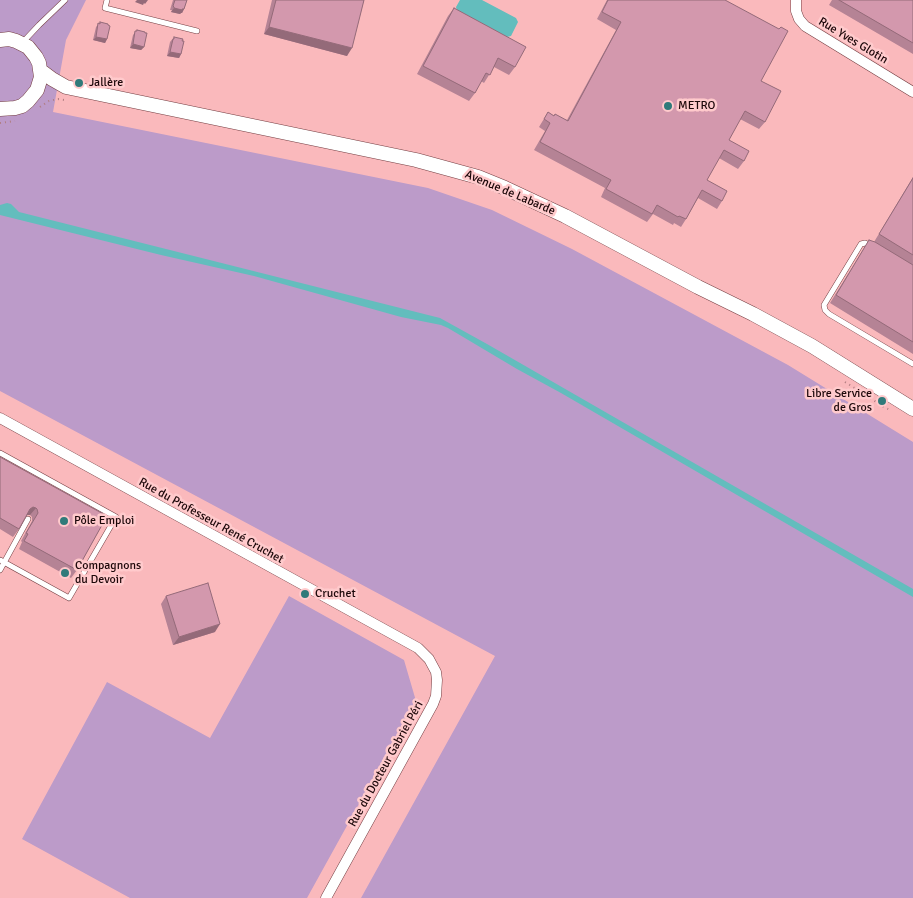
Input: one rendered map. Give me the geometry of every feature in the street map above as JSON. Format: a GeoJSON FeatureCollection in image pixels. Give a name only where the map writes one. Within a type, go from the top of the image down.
{"type":"FeatureCollection","features":[{"type":"Feature","properties":{"kind":"main road"},"geometry":{"type":"LineString","coordinates":[[0,40],[9,39],[22,43],[36,57],[40,70],[40,84],[36,102]]}},
{"type":"Feature","properties":{"kind":"main road","name":"Avenue de Labarde"},"geometry":{"type":"LineString","coordinates":[[40,70],[68,94]]}},
{"type":"Feature","properties":{"kind":"main road","name":"Avenue de Labarde"},"geometry":{"type":"LineString","coordinates":[[0,109],[36,102],[50,90],[416,160],[478,177],[556,212],[753,314],[812,346],[913,408]]}},
{"type":"Feature","properties":{"kind":"street","name":"Rue Yves Glotin"},"geometry":{"type":"LineString","coordinates":[[796,0],[796,11],[799,19],[805,26],[913,92]]}},
{"type":"Feature","properties":{"kind":"street","name":"Rue du Professeur René Cruchet"},"geometry":{"type":"LineString","coordinates":[[0,418],[411,645]]}},
{"type":"Feature","properties":{"kind":"street","name":"Rue du Docteur Gabriel Péri"},"geometry":{"type":"LineString","coordinates":[[326,898],[436,696],[437,680],[433,665],[424,653],[411,645]]}},
{"type":"Feature","properties":{"kind":"lane"},"geometry":{"type":"LineString","coordinates":[[22,43],[65,0]]}},
{"type":"Feature","properties":{"kind":"lane"},"geometry":{"type":"LineString","coordinates":[[107,0],[105,8],[197,31]]}},
{"type":"Feature","properties":{"kind":"lane"},"geometry":{"type":"LineString","coordinates":[[877,249],[866,243],[861,244],[824,305],[825,310],[913,364]]}},
{"type":"Feature","properties":{"kind":"lane"},"geometry":{"type":"LineString","coordinates":[[0,453],[116,517],[69,598],[2,561]]}},
{"type":"Feature","properties":{"kind":"lane"},"geometry":{"type":"LineString","coordinates":[[0,570],[2,561],[28,519]]}},
{"type":"Feature","properties":{"kind":"path"},"geometry":{"type":"LineString","coordinates":[[36,102],[58,99],[68,94]]}},
{"type":"Feature","properties":{"kind":"path"},"geometry":{"type":"LineString","coordinates":[[0,123],[16,121]]}},
{"type":"Feature","properties":{"kind":"path"},"geometry":{"type":"LineString","coordinates":[[840,379],[896,413]]}},
{"type":"Feature","properties":{"kind":"shaded area"},"geometry":{"type":"Polygon","coordinates":[[[0,0],[86,0],[66,40],[53,112],[428,188],[492,210],[572,249],[788,365],[913,442],[913,898],[361,898],[495,656],[0,391],[0,0]]]}},
{"type":"Feature","properties":{"kind":"shaded area"},"geometry":{"type":"Polygon","coordinates":[[[289,596],[404,660],[416,701],[307,898],[130,898],[22,839],[107,682],[210,738],[289,596]]]}},
{"type":"Feature","properties":{"kind":"water"},"geometry":{"type":"Polygon","coordinates":[[[460,0],[482,0],[516,18],[518,22],[511,36],[507,37],[457,11],[456,7],[460,0]]]}},
{"type":"Feature","properties":{"kind":"water"},"geometry":{"type":"Polygon","coordinates":[[[11,204],[19,212],[440,318],[913,589],[913,597],[448,328],[401,317],[254,276],[0,215],[0,205],[11,204]]]}},
{"type":"Feature","properties":{"kind":"building"},"geometry":{"type":"Polygon","coordinates":[[[175,0],[187,0],[184,9],[174,8],[175,0]]]}},
{"type":"Feature","properties":{"kind":"building"},"geometry":{"type":"Polygon","coordinates":[[[276,0],[364,0],[352,48],[269,27],[276,0]]]}},
{"type":"Feature","properties":{"kind":"building"},"geometry":{"type":"Polygon","coordinates":[[[608,0],[725,0],[779,29],[781,27],[788,31],[761,81],[781,91],[765,122],[745,111],[729,140],[749,151],[744,161],[724,150],[707,180],[727,191],[722,201],[702,190],[686,219],[678,217],[657,205],[652,214],[606,189],[611,180],[540,142],[550,123],[544,119],[548,112],[568,121],[621,22],[602,12],[608,0]]]}},
{"type":"Feature","properties":{"kind":"building"},"geometry":{"type":"Polygon","coordinates":[[[839,0],[913,0],[913,43],[839,0]]]}},
{"type":"Feature","properties":{"kind":"building"},"geometry":{"type":"Polygon","coordinates":[[[454,8],[526,47],[515,67],[498,58],[490,75],[486,73],[475,93],[423,66],[454,8]]]}},
{"type":"Feature","properties":{"kind":"building"},"geometry":{"type":"Polygon","coordinates":[[[100,22],[110,26],[107,39],[96,37],[98,23],[100,24],[100,22]]]}},
{"type":"Feature","properties":{"kind":"building"},"geometry":{"type":"Polygon","coordinates":[[[135,31],[147,33],[144,47],[133,44],[135,31]]]}},
{"type":"Feature","properties":{"kind":"building"},"geometry":{"type":"Polygon","coordinates":[[[174,37],[184,41],[181,54],[170,52],[174,37]]]}},
{"type":"Feature","properties":{"kind":"building"},"geometry":{"type":"Polygon","coordinates":[[[913,178],[913,255],[879,234],[913,178]]]}},
{"type":"Feature","properties":{"kind":"building"},"geometry":{"type":"Polygon","coordinates":[[[869,240],[913,265],[913,342],[836,295],[869,240]]]}},
{"type":"Feature","properties":{"kind":"building","name":"Pôle Emploi"},"geometry":{"type":"Polygon","coordinates":[[[0,457],[107,516],[77,570],[24,541],[28,534],[26,533],[38,513],[36,508],[30,509],[19,529],[0,518],[0,457]]]}},
{"type":"Feature","properties":{"kind":"building"},"geometry":{"type":"Polygon","coordinates":[[[208,583],[220,624],[179,637],[166,596],[208,583]]]}},
{"type":"Feature","properties":{"kind":"place","name":"Jallère"},"geometry":{"type":"Point","coordinates":[79,83]}},
{"type":"Feature","properties":{"kind":"place","name":"METRO"},"geometry":{"type":"Point","coordinates":[668,106]}},
{"type":"Feature","properties":{"kind":"place","name":"Libre Service de Gros"},"geometry":{"type":"Point","coordinates":[882,401]}},
{"type":"Feature","properties":{"kind":"place","name":"Pôle Emploi"},"geometry":{"type":"Point","coordinates":[64,521]}},
{"type":"Feature","properties":{"kind":"place","name":"Compagnons du Devoir"},"geometry":{"type":"Point","coordinates":[65,573]}},
{"type":"Feature","properties":{"kind":"place","name":"Cruchet"},"geometry":{"type":"Point","coordinates":[305,594]}}]}
